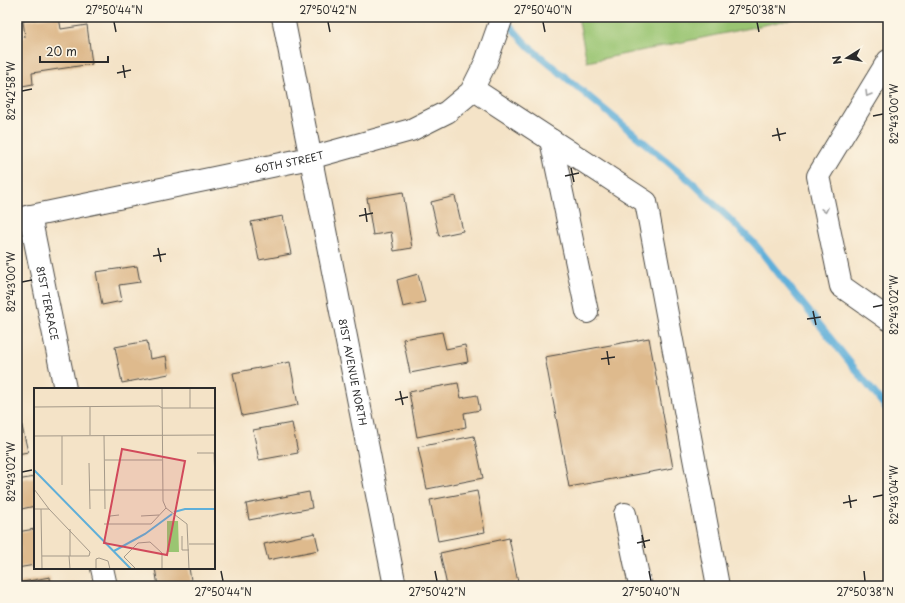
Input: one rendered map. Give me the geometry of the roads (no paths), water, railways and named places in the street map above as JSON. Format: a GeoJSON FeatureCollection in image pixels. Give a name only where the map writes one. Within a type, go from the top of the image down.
{"type":"FeatureCollection","features":[{"type":"Feature","properties":{"kind":"street","name":"81ST AVENUE NORTH"},"geometry":{"type":"LineString","coordinates":[[283,17],[395,586]]}},
{"type":"Feature","properties":{"kind":"street","name":"60TH STREET"},"geometry":{"type":"LineString","coordinates":[[24,218],[310,158],[411,130],[447,112],[473,89],[495,39],[502,17]]}},
{"type":"Feature","properties":{"kind":"street"},"geometry":{"type":"LineString","coordinates":[[888,61],[818,176],[841,286],[888,319]]}},
{"type":"Feature","properties":{"kind":"street"},"geometry":{"type":"LineString","coordinates":[[473,89],[646,202],[718,586]]}},
{"type":"Feature","properties":{"kind":"street"},"geometry":{"type":"LineString","coordinates":[[551,140],[587,312]]}},
{"type":"Feature","properties":{"kind":"street","name":"81ST TERRACE"},"geometry":{"type":"LineString","coordinates":[[24,218],[66,388]]}},
{"type":"Feature","properties":{"kind":"street"},"geometry":{"type":"LineString","coordinates":[[625,514],[639,581],[642,586]]}},
{"type":"Feature","properties":{"kind":"street"},"geometry":{"type":"LineString","coordinates":[[102,569],[106,586]]}},
{"type":"Feature","properties":{"kind":"waterway"},"geometry":{"type":"LineString","coordinates":[[504,19],[529,47],[693,183],[754,243],[888,410]]}}]}
